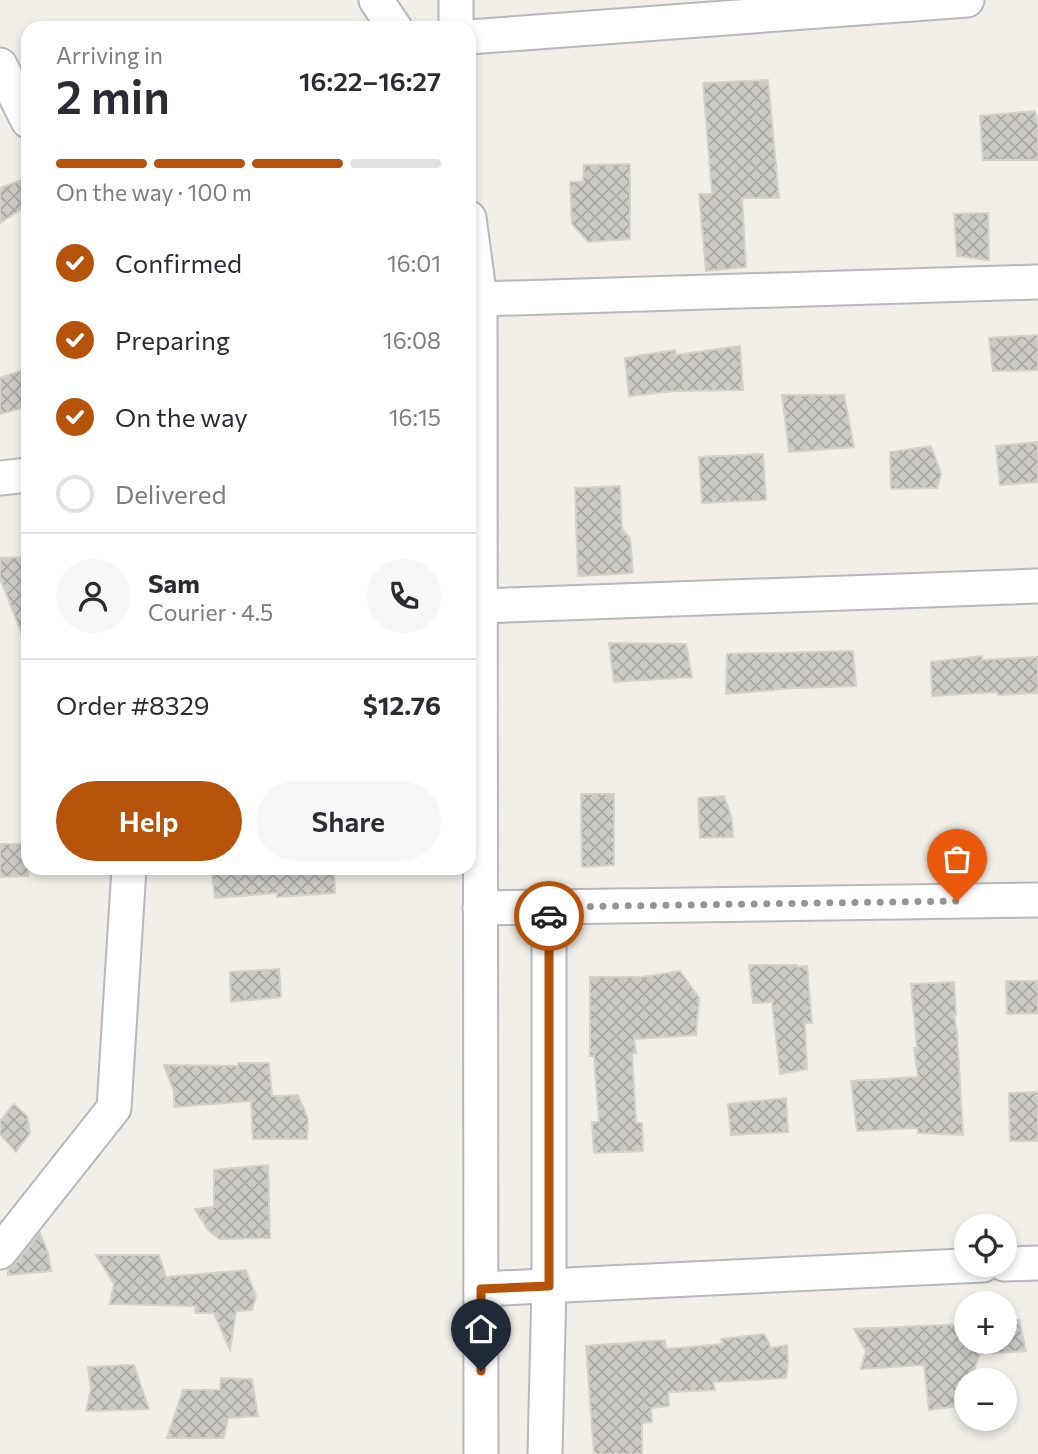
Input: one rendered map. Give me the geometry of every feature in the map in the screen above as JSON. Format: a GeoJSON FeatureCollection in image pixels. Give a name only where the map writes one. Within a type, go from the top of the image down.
{"type":"FeatureCollection","features":[{"type":"Feature","properties":{"kind":"street"},"geometry":{"type":"LineString","coordinates":[[376,0],[390,21]]}},
{"type":"Feature","properties":{"kind":"street"},"geometry":{"type":"LineString","coordinates":[[456,0],[456,21]]}},
{"type":"Feature","properties":{"kind":"street"},"geometry":{"type":"LineString","coordinates":[[476,36],[967,0]]}},
{"type":"Feature","properties":{"kind":"street"},"geometry":{"type":"LineString","coordinates":[[0,65],[21,107]]}},
{"type":"Feature","properties":{"kind":"street"},"geometry":{"type":"LineString","coordinates":[[476,270],[480,299],[476,421]]}},
{"type":"Feature","properties":{"kind":"street"},"geometry":{"type":"LineString","coordinates":[[480,299],[1038,282]]}},
{"type":"Feature","properties":{"kind":"street"},"geometry":{"type":"LineString","coordinates":[[0,478],[21,476]]}},
{"type":"Feature","properties":{"kind":"street"},"geometry":{"type":"LineString","coordinates":[[476,482],[480,606],[481,1454]]}},
{"type":"Feature","properties":{"kind":"street"},"geometry":{"type":"LineString","coordinates":[[480,606],[1038,586]]}},
{"type":"Feature","properties":{"kind":"street"},"geometry":{"type":"LineString","coordinates":[[0,1252],[114,1108],[129,875]]}},
{"type":"Feature","properties":{"kind":"street"},"geometry":{"type":"LineString","coordinates":[[481,908],[1038,900]]}},
{"type":"Feature","properties":{"kind":"street"},"geometry":{"type":"LineString","coordinates":[[545,1454],[549,1286],[549,907]]}},
{"type":"Feature","properties":{"kind":"street"},"geometry":{"type":"LineString","coordinates":[[1017,1264],[1038,1263]]}},
{"type":"Feature","properties":{"kind":"street"},"geometry":{"type":"LineString","coordinates":[[481,1289],[954,1266]]}},
{"type":"Feature","properties":{"kind":"building"},"geometry":{"type":"Polygon","coordinates":[[[768,80],[779,198],[742,198],[746,267],[706,271],[699,194],[712,194],[703,83],[768,80]]]}},
{"type":"Feature","properties":{"kind":"building"},"geometry":{"type":"Polygon","coordinates":[[[1035,111],[1038,125],[1038,160],[983,160],[980,116],[1035,111]]]}},
{"type":"Feature","properties":{"kind":"building"},"geometry":{"type":"Polygon","coordinates":[[[630,164],[630,239],[588,242],[572,224],[570,182],[583,182],[584,165],[630,164]]]}},
{"type":"Feature","properties":{"kind":"building"},"geometry":{"type":"Polygon","coordinates":[[[21,180],[21,210],[0,223],[0,188],[21,180]]]}},
{"type":"Feature","properties":{"kind":"building"},"geometry":{"type":"Polygon","coordinates":[[[988,213],[989,260],[957,256],[954,214],[988,213]]]}},
{"type":"Feature","properties":{"kind":"building"},"geometry":{"type":"Polygon","coordinates":[[[1038,335],[1038,370],[993,371],[989,338],[1038,335]]]}},
{"type":"Feature","properties":{"kind":"building"},"geometry":{"type":"Polygon","coordinates":[[[740,346],[743,390],[675,391],[629,396],[625,358],[675,350],[676,355],[740,346]]]}},
{"type":"Feature","properties":{"kind":"building"},"geometry":{"type":"Polygon","coordinates":[[[21,370],[21,409],[0,414],[0,378],[21,370]]]}},
{"type":"Feature","properties":{"kind":"building"},"geometry":{"type":"Polygon","coordinates":[[[782,395],[844,395],[854,447],[789,452],[782,395]]]}},
{"type":"Feature","properties":{"kind":"building"},"geometry":{"type":"Polygon","coordinates":[[[1038,442],[1038,482],[1000,485],[996,446],[1038,442]]]}},
{"type":"Feature","properties":{"kind":"building"},"geometry":{"type":"Polygon","coordinates":[[[931,446],[941,474],[937,488],[891,489],[890,452],[931,446]]]}},
{"type":"Feature","properties":{"kind":"building"},"geometry":{"type":"Polygon","coordinates":[[[763,454],[766,500],[702,503],[699,457],[763,454]]]}},
{"type":"Feature","properties":{"kind":"building"},"geometry":{"type":"Polygon","coordinates":[[[620,486],[622,529],[630,538],[633,573],[578,576],[575,488],[620,486]]]}},
{"type":"Feature","properties":{"kind":"building"},"geometry":{"type":"Polygon","coordinates":[[[21,557],[21,632],[0,578],[0,558],[21,557]]]}},
{"type":"Feature","properties":{"kind":"building"},"geometry":{"type":"Polygon","coordinates":[[[609,643],[686,644],[692,677],[614,682],[609,643]]]}},
{"type":"Feature","properties":{"kind":"building"},"geometry":{"type":"Polygon","coordinates":[[[853,651],[856,686],[726,694],[727,654],[853,651]]]}},
{"type":"Feature","properties":{"kind":"building"},"geometry":{"type":"Polygon","coordinates":[[[982,656],[982,660],[1038,657],[1038,693],[998,695],[997,692],[932,696],[931,662],[982,656]]]}},
{"type":"Feature","properties":{"kind":"building"},"geometry":{"type":"Polygon","coordinates":[[[581,794],[614,794],[614,865],[582,867],[581,794]]]}},
{"type":"Feature","properties":{"kind":"building"},"geometry":{"type":"Polygon","coordinates":[[[724,796],[732,819],[733,837],[700,838],[698,798],[724,796]]]}},
{"type":"Feature","properties":{"kind":"building"},"geometry":{"type":"Polygon","coordinates":[[[0,844],[21,844],[21,875],[28,876],[0,877],[0,844]]]}},
{"type":"Feature","properties":{"kind":"building"},"geometry":{"type":"Polygon","coordinates":[[[212,875],[334,875],[335,893],[277,897],[277,893],[215,898],[212,875]]]}},
{"type":"Feature","properties":{"kind":"building"},"geometry":{"type":"Polygon","coordinates":[[[749,965],[807,966],[812,1023],[805,1023],[807,1069],[780,1074],[772,1002],[753,1003],[749,965]]]}},
{"type":"Feature","properties":{"kind":"building"},"geometry":{"type":"Polygon","coordinates":[[[279,969],[281,997],[231,1002],[230,972],[279,969]]]}},
{"type":"Feature","properties":{"kind":"building"},"geometry":{"type":"Polygon","coordinates":[[[680,971],[699,998],[696,1035],[634,1039],[636,1053],[632,1053],[636,1123],[642,1123],[643,1151],[594,1153],[592,1122],[599,1122],[594,1056],[590,1056],[590,977],[642,977],[680,971]]]}},
{"type":"Feature","properties":{"kind":"building"},"geometry":{"type":"Polygon","coordinates":[[[1006,981],[1038,981],[1038,1013],[1007,1014],[1006,981]]]}},
{"type":"Feature","properties":{"kind":"building"},"geometry":{"type":"Polygon","coordinates":[[[954,982],[963,1135],[918,1133],[918,1128],[857,1131],[851,1081],[918,1077],[911,984],[954,982]]]}},
{"type":"Feature","properties":{"kind":"building"},"geometry":{"type":"Polygon","coordinates":[[[238,1063],[269,1063],[272,1096],[298,1095],[308,1119],[307,1139],[253,1139],[251,1101],[174,1107],[174,1092],[164,1065],[238,1066],[238,1063]]]}},
{"type":"Feature","properties":{"kind":"building"},"geometry":{"type":"Polygon","coordinates":[[[1038,1092],[1038,1141],[1010,1141],[1009,1093],[1038,1092]]]}},
{"type":"Feature","properties":{"kind":"building"},"geometry":{"type":"Polygon","coordinates":[[[786,1098],[788,1132],[731,1135],[728,1104],[786,1098]]]}},
{"type":"Feature","properties":{"kind":"building"},"geometry":{"type":"Polygon","coordinates":[[[14,1104],[27,1116],[30,1133],[16,1152],[0,1134],[0,1121],[14,1104]]]}},
{"type":"Feature","properties":{"kind":"building"},"geometry":{"type":"Polygon","coordinates":[[[268,1165],[270,1238],[219,1239],[208,1230],[195,1209],[214,1207],[214,1170],[268,1165]]]}},
{"type":"Feature","properties":{"kind":"building"},"geometry":{"type":"Polygon","coordinates":[[[40,1233],[48,1253],[51,1271],[8,1275],[8,1270],[40,1233]]]}},
{"type":"Feature","properties":{"kind":"building"},"geometry":{"type":"Polygon","coordinates":[[[96,1255],[159,1255],[166,1277],[246,1270],[256,1296],[252,1310],[236,1311],[230,1350],[214,1313],[195,1313],[196,1306],[110,1304],[114,1284],[96,1255]]]}},
{"type":"Feature","properties":{"kind":"building"},"geometry":{"type":"Polygon","coordinates":[[[1019,1320],[1026,1351],[1017,1352],[1019,1320]]]}},
{"type":"Feature","properties":{"kind":"building"},"geometry":{"type":"Polygon","coordinates":[[[954,1325],[954,1354],[980,1354],[975,1368],[954,1368],[954,1407],[929,1410],[924,1365],[861,1369],[866,1351],[854,1329],[954,1325]]]}},
{"type":"Feature","properties":{"kind":"building"},"geometry":{"type":"Polygon","coordinates":[[[764,1334],[771,1348],[787,1345],[786,1378],[713,1382],[715,1390],[668,1392],[669,1406],[651,1408],[652,1422],[642,1423],[642,1454],[594,1454],[586,1346],[665,1340],[666,1349],[723,1344],[721,1339],[764,1334]]]}},
{"type":"Feature","properties":{"kind":"building"},"geometry":{"type":"Polygon","coordinates":[[[134,1365],[149,1409],[86,1411],[91,1389],[88,1367],[134,1365]]]}},
{"type":"Feature","properties":{"kind":"building"},"geometry":{"type":"Polygon","coordinates":[[[221,1378],[252,1379],[258,1416],[228,1418],[224,1438],[167,1438],[183,1390],[220,1390],[221,1378]]]}},
{"type":"Feature","properties":{"kind":"way so far"},"geometry":{"type":"LineString","coordinates":[[549,916],[549,907],[957,901]]}},
{"type":"Feature","properties":{"kind":"route"},"geometry":{"type":"LineString","coordinates":[[481,1371],[481,1289],[549,1286],[549,916]]}}]}
